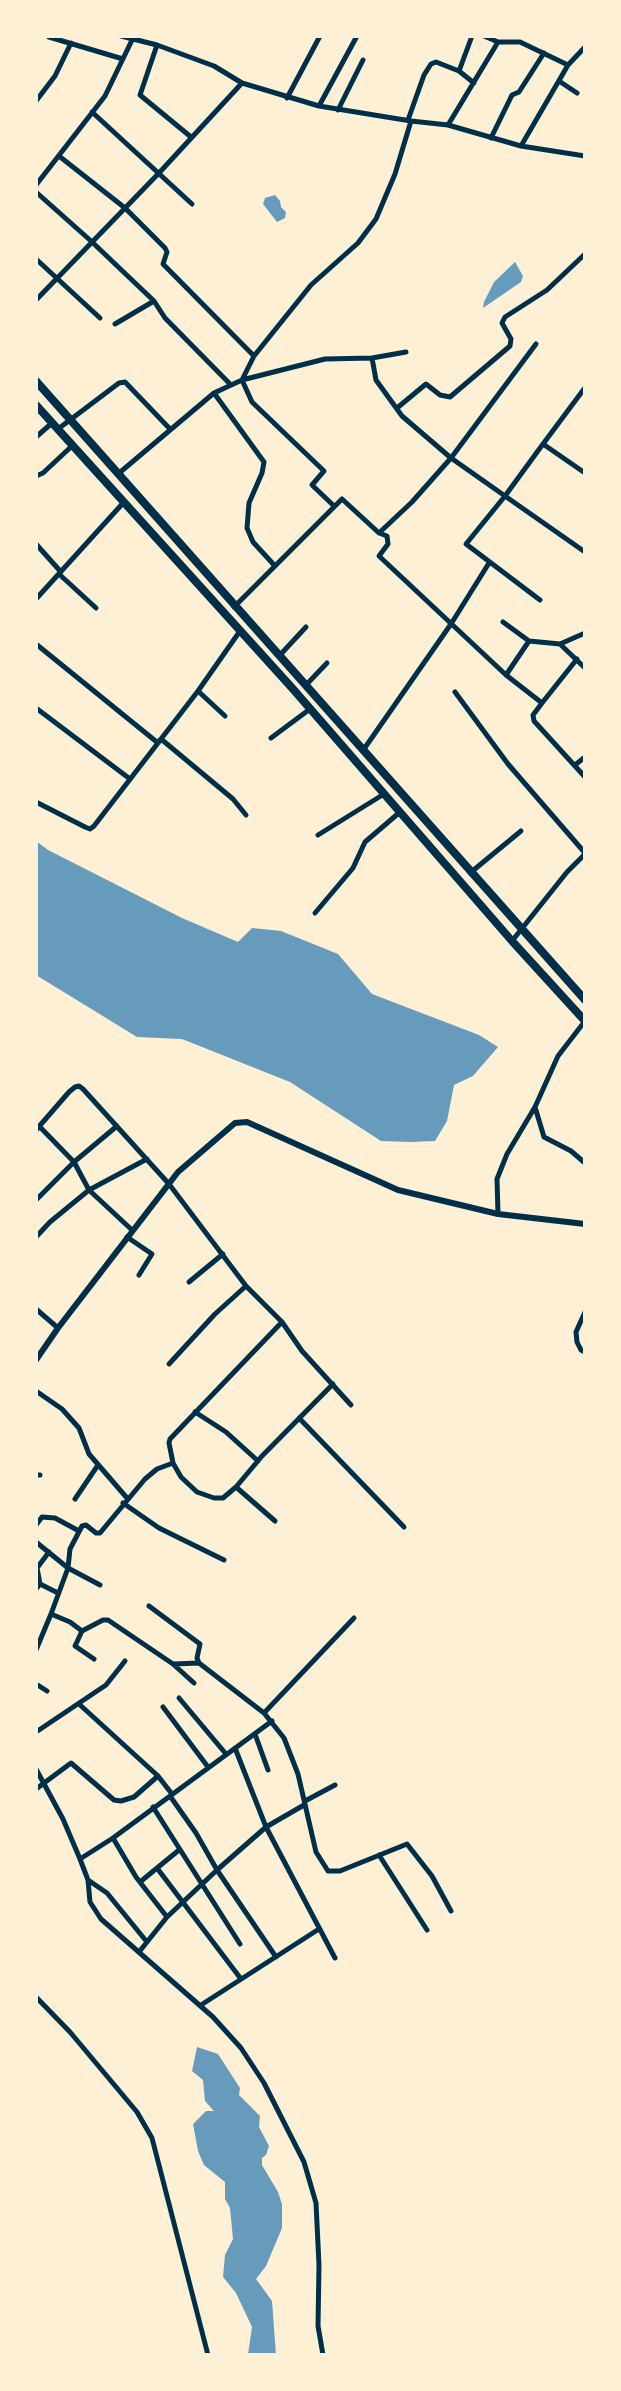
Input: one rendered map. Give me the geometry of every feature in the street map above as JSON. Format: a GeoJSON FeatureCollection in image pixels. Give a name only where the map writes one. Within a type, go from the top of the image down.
{"type":"FeatureCollection","features":[{"type":"Feature","properties":{"kind":"highway"},"geometry":{"type":"LineString","coordinates":[[36,381],[234,607],[364,749],[470,873],[585,1000]]}},
{"type":"Feature","properties":{"kind":"highway"},"geometry":{"type":"LineString","coordinates":[[36,405],[310,709],[512,941],[585,1021]]}},
{"type":"Feature","properties":{"kind":"highway"},"geometry":{"type":"LineString","coordinates":[[169,552],[179,544]]}},
{"type":"Feature","properties":{"kind":"street"},"geometry":{"type":"LineString","coordinates":[[48,36],[123,59]]}},
{"type":"Feature","properties":{"kind":"street"},"geometry":{"type":"LineString","coordinates":[[121,36],[133,37],[158,45],[214,66],[242,83],[287,98],[338,110],[448,125],[520,146],[585,156]]}},
{"type":"Feature","properties":{"kind":"street"},"geometry":{"type":"LineString","coordinates":[[287,98],[320,36]]}},
{"type":"Feature","properties":{"kind":"street"},"geometry":{"type":"LineString","coordinates":[[319,106],[357,36]]}},
{"type":"Feature","properties":{"kind":"street"},"geometry":{"type":"LineString","coordinates":[[459,71],[472,36]]}},
{"type":"Feature","properties":{"kind":"street"},"geometry":{"type":"LineString","coordinates":[[484,36],[498,42],[520,42],[568,65]]}},
{"type":"Feature","properties":{"kind":"street"},"geometry":{"type":"LineString","coordinates":[[36,185],[105,96],[133,37]]}},
{"type":"Feature","properties":{"kind":"street"},"geometry":{"type":"LineString","coordinates":[[448,125],[498,42]]}},
{"type":"Feature","properties":{"kind":"street"},"geometry":{"type":"LineString","coordinates":[[36,101],[55,76],[71,43]]}},
{"type":"Feature","properties":{"kind":"street"},"geometry":{"type":"LineString","coordinates":[[158,45],[140,95],[191,137]]}},
{"type":"Feature","properties":{"kind":"street"},"geometry":{"type":"LineString","coordinates":[[520,146],[568,65],[585,47]]}},
{"type":"Feature","properties":{"kind":"street"},"geometry":{"type":"LineString","coordinates":[[491,138],[512,95],[519,92],[544,53]]}},
{"type":"Feature","properties":{"kind":"street"},"geometry":{"type":"LineString","coordinates":[[338,110],[363,60]]}},
{"type":"Feature","properties":{"kind":"street"},"geometry":{"type":"LineString","coordinates":[[242,380],[254,356],[311,285],[358,243],[376,219],[395,174],[424,75],[431,64],[436,62],[459,71],[474,83]]}},
{"type":"Feature","properties":{"kind":"street"},"geometry":{"type":"LineString","coordinates":[[559,81],[577,93]]}},
{"type":"Feature","properties":{"kind":"street"},"geometry":{"type":"LineString","coordinates":[[36,300],[91,241],[159,174],[242,83]]}},
{"type":"Feature","properties":{"kind":"street"},"geometry":{"type":"LineString","coordinates":[[92,112],[192,204]]}},
{"type":"Feature","properties":{"kind":"street"},"geometry":{"type":"LineString","coordinates":[[59,156],[125,208],[165,248],[167,252],[163,260],[164,264],[254,356]]}},
{"type":"Feature","properties":{"kind":"street"},"geometry":{"type":"LineString","coordinates":[[36,192],[154,302],[165,318],[231,385]]}},
{"type":"Feature","properties":{"kind":"street"},"geometry":{"type":"LineString","coordinates":[[397,408],[426,384],[440,395],[450,397],[510,346],[511,339],[502,323],[505,317],[547,290],[585,254]]}},
{"type":"Feature","properties":{"kind":"street"},"geometry":{"type":"LineString","coordinates":[[36,259],[100,318]]}},
{"type":"Feature","properties":{"kind":"street"},"geometry":{"type":"LineString","coordinates":[[115,324],[154,302]]}},
{"type":"Feature","properties":{"kind":"street"},"geometry":{"type":"LineString","coordinates":[[379,532],[412,502],[451,458],[536,344]]}},
{"type":"Feature","properties":{"kind":"street"},"geometry":{"type":"LineString","coordinates":[[118,474],[214,393],[242,380],[325,359],[372,358],[406,352]]}},
{"type":"Feature","properties":{"kind":"street"},"geometry":{"type":"LineString","coordinates":[[372,358],[376,380],[402,416],[451,458],[585,552]]}},
{"type":"Feature","properties":{"kind":"street"},"geometry":{"type":"LineString","coordinates":[[242,380],[252,402],[324,471],[312,485],[334,506]]}},
{"type":"Feature","properties":{"kind":"street"},"geometry":{"type":"LineString","coordinates":[[36,437],[70,419],[118,383],[125,382],[170,429]]}},
{"type":"Feature","properties":{"kind":"street"},"geometry":{"type":"LineString","coordinates":[[540,600],[466,544],[505,496],[584,389]]}},
{"type":"Feature","properties":{"kind":"street"},"geometry":{"type":"LineString","coordinates":[[214,393],[264,462],[262,473],[249,503],[247,528],[253,542],[275,566]]}},
{"type":"Feature","properties":{"kind":"street"},"geometry":{"type":"LineString","coordinates":[[543,444],[585,473]]}},
{"type":"Feature","properties":{"kind":"street"},"geometry":{"type":"LineString","coordinates":[[36,476],[43,473],[73,445]]}},
{"type":"Feature","properties":{"kind":"street"},"geometry":{"type":"LineString","coordinates":[[234,607],[342,499],[379,532],[387,536],[388,544],[379,556],[506,675],[542,703]]}},
{"type":"Feature","properties":{"kind":"street"},"geometry":{"type":"LineString","coordinates":[[36,599],[124,502]]}},
{"type":"Feature","properties":{"kind":"street"},"geometry":{"type":"LineString","coordinates":[[36,544],[60,573],[96,608]]}},
{"type":"Feature","properties":{"kind":"street"},"geometry":{"type":"LineString","coordinates":[[364,749],[451,624],[489,563]]}},
{"type":"Feature","properties":{"kind":"street"},"geometry":{"type":"LineString","coordinates":[[503,622],[529,642],[560,644],[585,633]]}},
{"type":"Feature","properties":{"kind":"street"},"geometry":{"type":"LineString","coordinates":[[280,655],[306,627]]}},
{"type":"Feature","properties":{"kind":"street"},"geometry":{"type":"LineString","coordinates":[[36,802],[90,829],[198,691],[240,631]]}},
{"type":"Feature","properties":{"kind":"street"},"geometry":{"type":"LineString","coordinates":[[506,675],[529,642]]}},
{"type":"Feature","properties":{"kind":"street"},"geometry":{"type":"LineString","coordinates":[[36,644],[161,739],[233,799],[246,815]]}},
{"type":"Feature","properties":{"kind":"street"},"geometry":{"type":"LineString","coordinates":[[560,644],[585,668]]}},
{"type":"Feature","properties":{"kind":"street"},"geometry":{"type":"LineString","coordinates":[[577,659],[533,714],[534,721],[585,777]]}},
{"type":"Feature","properties":{"kind":"street"},"geometry":{"type":"LineString","coordinates":[[306,685],[327,663]]}},
{"type":"Feature","properties":{"kind":"street"},"geometry":{"type":"LineString","coordinates":[[198,691],[225,716]]}},
{"type":"Feature","properties":{"kind":"street"},"geometry":{"type":"LineString","coordinates":[[455,692],[508,764],[585,853],[512,941]]}},
{"type":"Feature","properties":{"kind":"street"},"geometry":{"type":"LineString","coordinates":[[36,708],[130,779]]}},
{"type":"Feature","properties":{"kind":"street"},"geometry":{"type":"LineString","coordinates":[[271,738],[310,709]]}},
{"type":"Feature","properties":{"kind":"street"},"geometry":{"type":"LineString","coordinates":[[575,765],[585,757]]}},
{"type":"Feature","properties":{"kind":"street"},"geometry":{"type":"LineString","coordinates":[[318,835],[384,794]]}},
{"type":"Feature","properties":{"kind":"street"},"geometry":{"type":"LineString","coordinates":[[315,913],[353,868],[365,842],[399,812]]}},
{"type":"Feature","properties":{"kind":"street"},"geometry":{"type":"LineString","coordinates":[[470,873],[520,831]]}},
{"type":"Feature","properties":{"kind":"street"},"geometry":{"type":"LineString","coordinates":[[498,1214],[497,1179],[507,1154],[535,1107],[558,1056],[585,1021]]}},
{"type":"Feature","properties":{"kind":"street"},"geometry":{"type":"LineString","coordinates":[[132,1230],[89,1190],[74,1162],[38,1128],[69,1092],[79,1086],[169,1184],[246,1286],[282,1322],[351,1405]]}},
{"type":"Feature","properties":{"kind":"street"},"geometry":{"type":"LineString","coordinates":[[535,1107],[544,1137],[571,1151],[585,1163]]}},
{"type":"Feature","properties":{"kind":"street"},"geometry":{"type":"LineString","coordinates":[[36,1360],[178,1172],[235,1123],[247,1122],[398,1190],[498,1214],[585,1224]]}},
{"type":"Feature","properties":{"kind":"street"},"geometry":{"type":"LineString","coordinates":[[36,1200],[74,1162],[117,1126]]}},
{"type":"Feature","properties":{"kind":"street"},"geometry":{"type":"LineString","coordinates":[[36,1237],[50,1222],[89,1190],[147,1159]]}},
{"type":"Feature","properties":{"kind":"street"},"geometry":{"type":"LineString","coordinates":[[127,1237],[152,1254],[140,1275]]}},
{"type":"Feature","properties":{"kind":"street"},"geometry":{"type":"LineString","coordinates":[[189,1282],[223,1254]]}},
{"type":"Feature","properties":{"kind":"street"},"geometry":{"type":"LineString","coordinates":[[169,1364],[215,1314],[246,1286]]}},
{"type":"Feature","properties":{"kind":"street"},"geometry":{"type":"LineString","coordinates":[[36,1310],[58,1328]]}},
{"type":"Feature","properties":{"kind":"street"},"geometry":{"type":"LineString","coordinates":[[585,1312],[576,1332],[577,1342],[581,1350],[585,1352]]}},
{"type":"Feature","properties":{"kind":"street"},"geometry":{"type":"LineString","coordinates":[[282,1322],[170,1439],[173,1463],[181,1477],[197,1492],[214,1498],[223,1498],[333,1384]]}},
{"type":"Feature","properties":{"kind":"street"},"geometry":{"type":"LineString","coordinates":[[36,1391],[62,1409],[79,1428],[89,1454],[127,1498]]}},
{"type":"Feature","properties":{"kind":"street"},"geometry":{"type":"LineString","coordinates":[[195,1412],[226,1432],[258,1461]]}},
{"type":"Feature","properties":{"kind":"street"},"geometry":{"type":"LineString","coordinates":[[299,1418],[404,1527]]}},
{"type":"Feature","properties":{"kind":"street"},"geometry":{"type":"LineString","coordinates":[[36,1650],[68,1568],[70,1549],[82,1526],[86,1525],[96,1533],[100,1533],[144,1479],[157,1469],[173,1463]]}},
{"type":"Feature","properties":{"kind":"street"},"geometry":{"type":"LineString","coordinates":[[75,1499],[98,1465]]}},
{"type":"Feature","properties":{"kind":"street"},"geometry":{"type":"LineString","coordinates":[[236,1486],[275,1521]]}},
{"type":"Feature","properties":{"kind":"street"},"geometry":{"type":"LineString","coordinates":[[123,1503],[159,1528],[224,1560]]}},
{"type":"Feature","properties":{"kind":"street"},"geometry":{"type":"LineString","coordinates":[[36,1525],[42,1517],[55,1518],[79,1532]]}},
{"type":"Feature","properties":{"kind":"street"},"geometry":{"type":"LineString","coordinates":[[36,1542],[68,1568],[100,1585]]}},
{"type":"Feature","properties":{"kind":"street"},"geometry":{"type":"LineString","coordinates":[[49,1552],[36,1568],[38,1587],[58,1593]]}},
{"type":"Feature","properties":{"kind":"street"},"geometry":{"type":"LineString","coordinates":[[149,1606],[200,1644],[197,1658],[199,1663],[264,1713],[284,1738],[298,1774],[316,1852],[328,1871],[340,1871],[407,1844],[432,1876],[451,1911]]}},
{"type":"Feature","properties":{"kind":"street"},"geometry":{"type":"LineString","coordinates":[[51,1614],[70,1622],[82,1631]]}},
{"type":"Feature","properties":{"kind":"street"},"geometry":{"type":"LineString","coordinates":[[264,1713],[354,1618]]}},
{"type":"Feature","properties":{"kind":"street"},"geometry":{"type":"LineString","coordinates":[[94,1659],[75,1646],[82,1631],[103,1620],[108,1620],[173,1664],[194,1683]]}},
{"type":"Feature","properties":{"kind":"street"},"geometry":{"type":"LineString","coordinates":[[36,1732],[109,1682],[125,1661]]}},
{"type":"Feature","properties":{"kind":"street"},"geometry":{"type":"LineString","coordinates":[[173,1664],[199,1663]]}},
{"type":"Feature","properties":{"kind":"street"},"geometry":{"type":"LineString","coordinates":[[36,1683],[47,1690]]}},
{"type":"Feature","properties":{"kind":"street"},"geometry":{"type":"LineString","coordinates":[[179,1698],[226,1754]]}},
{"type":"Feature","properties":{"kind":"street"},"geometry":{"type":"LineString","coordinates":[[79,1704],[158,1776],[196,1833],[217,1870],[276,1957]]}},
{"type":"Feature","properties":{"kind":"street"},"geometry":{"type":"LineString","coordinates":[[163,1707],[208,1767]]}},
{"type":"Feature","properties":{"kind":"street"},"geometry":{"type":"LineString","coordinates":[[80,1859],[113,1838],[272,1721]]}},
{"type":"Feature","properties":{"kind":"street"},"geometry":{"type":"LineString","coordinates":[[255,1734],[268,1770]]}},
{"type":"Feature","properties":{"kind":"street"},"geometry":{"type":"LineString","coordinates":[[235,1748],[266,1827],[335,1958]]}},
{"type":"Feature","properties":{"kind":"street"},"geometry":{"type":"LineString","coordinates":[[36,1789],[71,1763],[114,1800],[123,1801],[134,1797],[158,1776]]}},
{"type":"Feature","properties":{"kind":"street"},"geometry":{"type":"LineString","coordinates":[[36,1769],[80,1859],[88,1880],[90,1902],[101,1919],[201,2006],[241,2048],[264,2083],[304,2162],[316,2203],[319,2265],[318,2326],[322,2355]]}},
{"type":"Feature","properties":{"kind":"street"},"geometry":{"type":"LineString","coordinates":[[139,1952],[167,1917],[266,1827],[335,1785]]}},
{"type":"Feature","properties":{"kind":"street"},"geometry":{"type":"LineString","coordinates":[[153,1807],[240,1944]]}},
{"type":"Feature","properties":{"kind":"street"},"geometry":{"type":"LineString","coordinates":[[113,1838],[140,1882],[167,1917]]}},
{"type":"Feature","properties":{"kind":"street"},"geometry":{"type":"LineString","coordinates":[[140,1882],[179,1850]]}},
{"type":"Feature","properties":{"kind":"street"},"geometry":{"type":"LineString","coordinates":[[379,1855],[427,1930]]}},
{"type":"Feature","properties":{"kind":"street"},"geometry":{"type":"LineString","coordinates":[[157,1868],[241,1979]]}},
{"type":"Feature","properties":{"kind":"street"},"geometry":{"type":"LineString","coordinates":[[88,1880],[107,1893],[147,1942]]}},
{"type":"Feature","properties":{"kind":"street"},"geometry":{"type":"LineString","coordinates":[[201,2006],[319,1929]]}},
{"type":"Feature","properties":{"kind":"street"},"geometry":{"type":"LineString","coordinates":[[36,1997],[78,2041],[136,2112],[152,2138],[208,2355]]}},
{"type":"Feature","properties":{"kind":"water"},"geometry":{"type":"Polygon","coordinates":[[[275,195],[286,212],[285,218],[277,222],[263,204],[265,198],[275,195]]]}},
{"type":"Feature","properties":{"kind":"water"},"geometry":{"type":"Polygon","coordinates":[[[515,262],[523,276],[521,282],[483,308],[494,282],[515,262]]]}},
{"type":"Feature","properties":{"kind":"water"},"geometry":{"type":"Polygon","coordinates":[[[36,841],[48,850],[182,918],[238,942],[252,928],[281,931],[338,954],[372,994],[479,1035],[498,1047],[473,1076],[454,1085],[447,1121],[435,1141],[410,1142],[381,1141],[290,1082],[182,1039],[137,1037],[36,975],[36,841]]]}},
{"type":"Feature","properties":{"kind":"water"},"geometry":{"type":"Polygon","coordinates":[[[197,2047],[218,2054],[240,2088],[239,2095],[260,2116],[259,2127],[269,2146],[266,2155],[262,2158],[262,2165],[278,2192],[282,2204],[282,2228],[266,2266],[256,2279],[272,2301],[276,2355],[248,2355],[252,2327],[236,2293],[223,2277],[225,2255],[233,2239],[230,2208],[225,2199],[225,2182],[204,2165],[198,2151],[193,2124],[206,2111],[214,2111],[205,2101],[203,2080],[192,2071],[197,2047]]]}}]}
